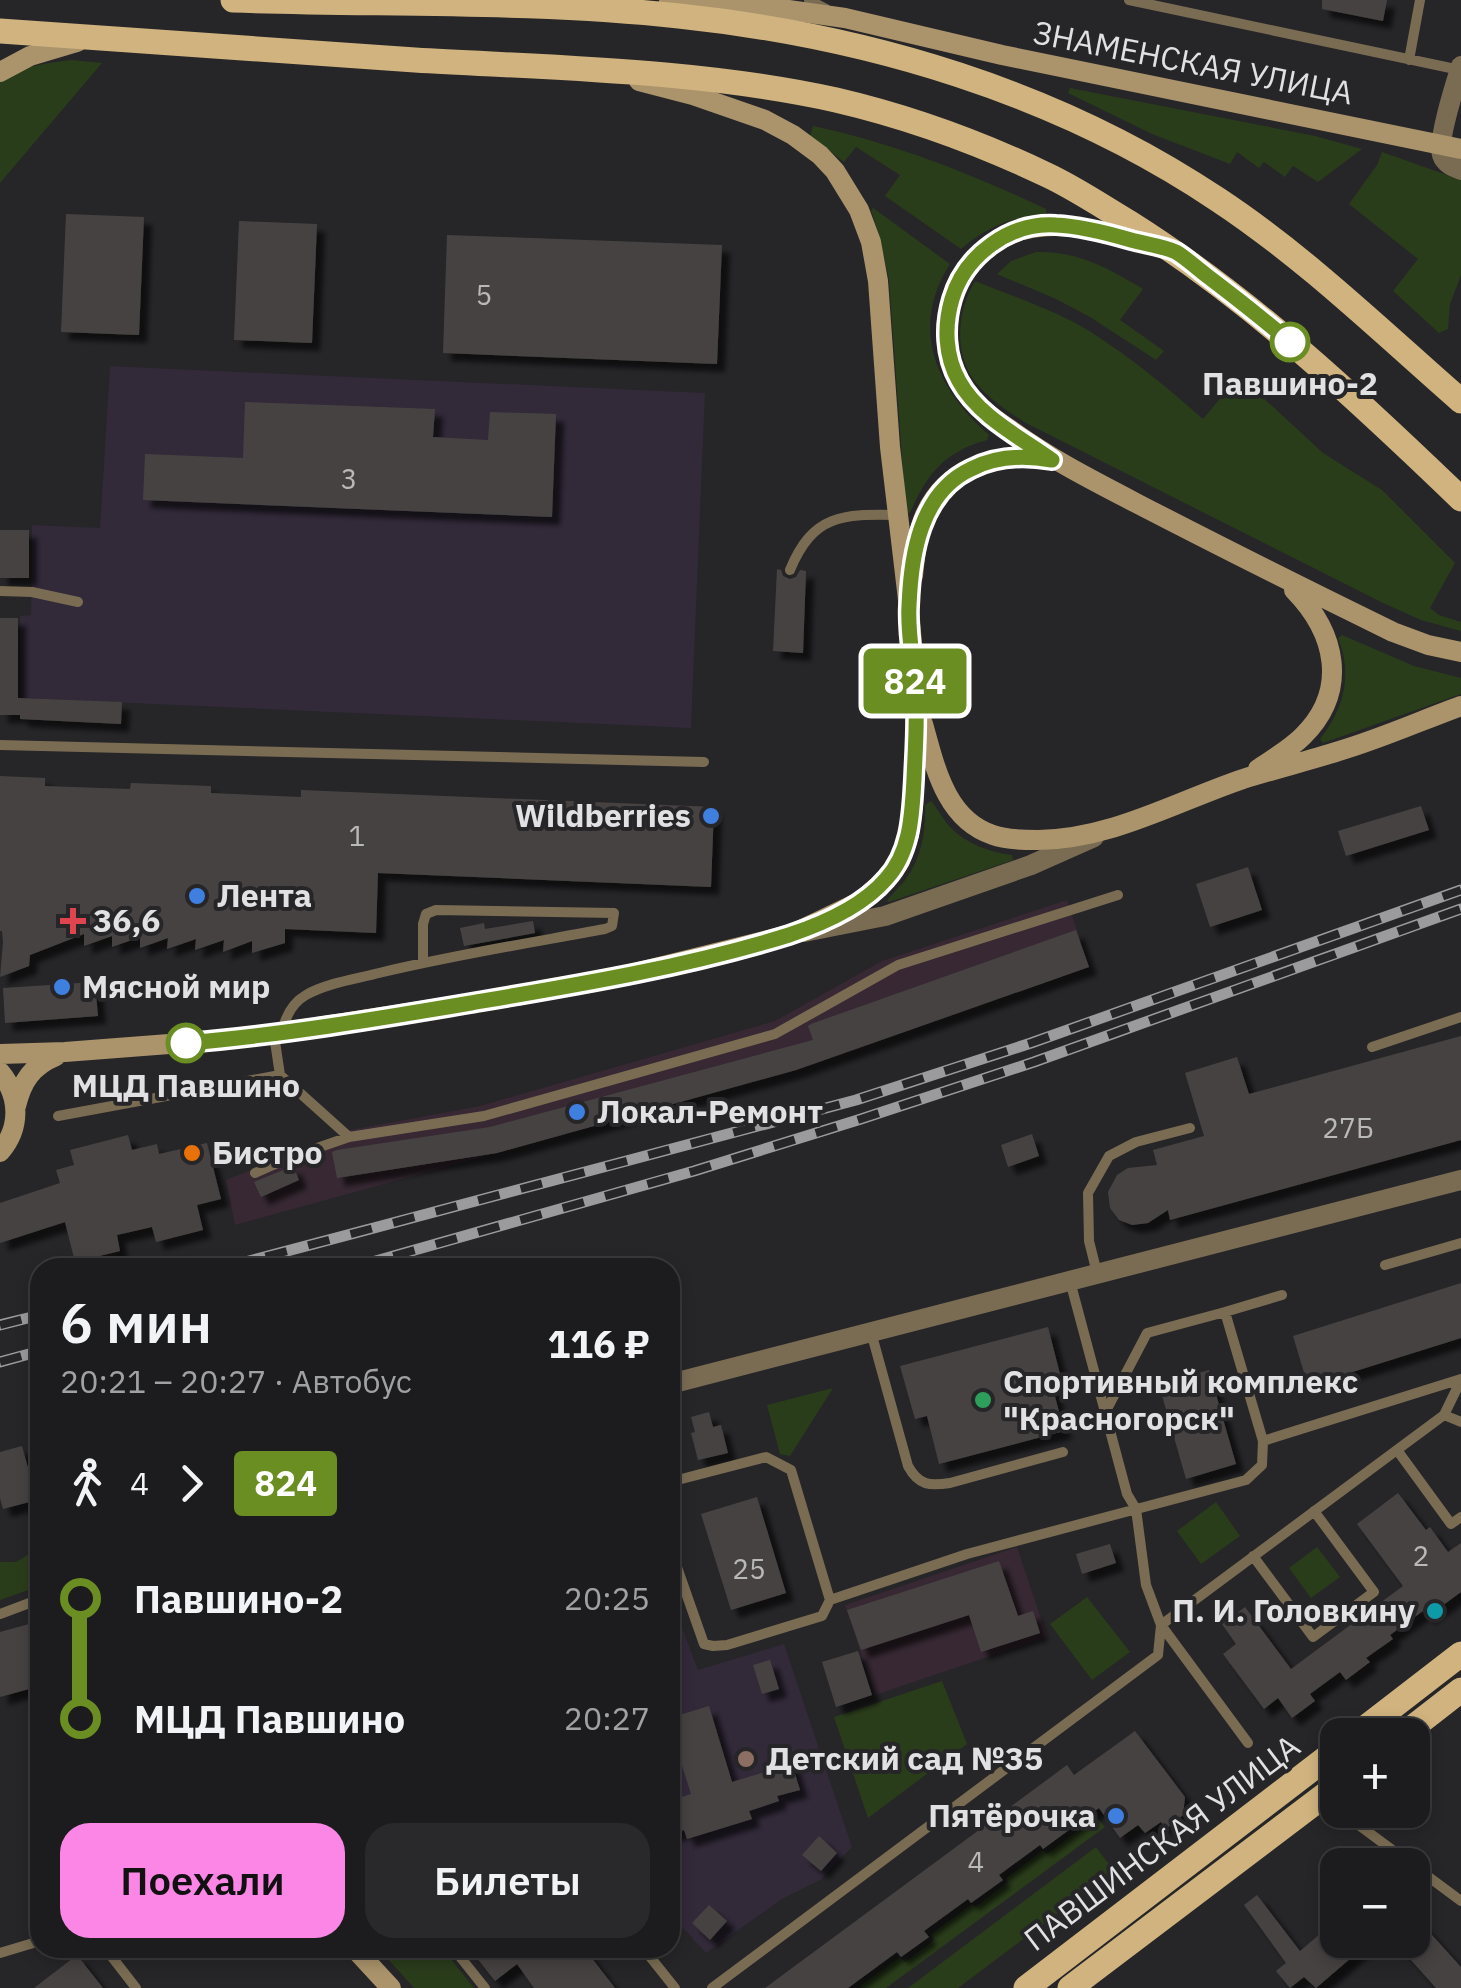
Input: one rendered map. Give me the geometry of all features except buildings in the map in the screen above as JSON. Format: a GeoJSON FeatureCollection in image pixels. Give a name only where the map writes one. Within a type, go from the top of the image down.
{"type":"FeatureCollection","features":[{"type":"Feature","properties":{"kind":"main road"},"geometry":{"type":"LineString","coordinates":[[233,0],[438,2],[677,15],[796,32],[894,54],[971,78],[1061,114],[1146,155],[1219,200],[1323,280],[1461,402]]}},
{"type":"Feature","properties":{"kind":"main road","name":"ЗНАМЕНСКАЯ УЛИЦА"},"geometry":{"type":"LineString","coordinates":[[556,7],[714,4],[845,18],[1002,55],[1451,146]]}},
{"type":"Feature","properties":{"kind":"main road"},"geometry":{"type":"LineString","coordinates":[[0,31],[593,70],[747,84],[836,100],[910,120],[1051,176],[1175,252],[1272,326],[1361,402],[1461,499]]}},
{"type":"Feature","properties":{"kind":"main road"},"geometry":{"type":"LineString","coordinates":[[0,72],[54,48],[108,39]]}},
{"type":"Feature","properties":{"kind":"main road"},"geometry":{"type":"LineString","coordinates":[[0,1054],[221,1040],[334,1026],[628,975],[792,934],[860,902],[885,881],[900,861],[913,806],[916,703],[878,282],[871,242],[859,210],[835,171],[793,135],[764,120],[692,95],[593,70]]}},
{"type":"Feature","properties":{"kind":"main road"},"geometry":{"type":"LineString","coordinates":[[1175,252],[1056,225],[1003,237],[987,247],[954,291],[946,328],[959,381],[982,410],[1052,460],[1393,632],[1461,652]]}},
{"type":"Feature","properties":{"kind":"main road"},"geometry":{"type":"LineString","coordinates":[[909,608],[917,542],[926,515],[950,481],[983,463],[1030,456],[1052,460]]}},
{"type":"Feature","properties":{"kind":"main road"},"geometry":{"type":"LineString","coordinates":[[1242,779],[1302,738],[1320,716],[1330,690],[1333,665],[1326,638],[1311,608],[1273,573]]}},
{"type":"Feature","properties":{"kind":"main road"},"geometry":{"type":"LineString","coordinates":[[916,703],[939,780],[957,811],[992,835],[1018,840],[1053,840],[1109,830],[1242,779],[1343,750],[1461,706]]}},
{"type":"Feature","properties":{"kind":"main road"},"geometry":{"type":"LineString","coordinates":[[0,1152],[12,1134],[20,1090],[28,1075],[42,1062],[66,1052]]}},
{"type":"Feature","properties":{"kind":"main road"},"geometry":{"type":"LineString","coordinates":[[0,1072],[13,1092],[16,1106]]}},
{"type":"Feature","properties":{"kind":"main road"},"geometry":{"type":"LineString","coordinates":[[1378,1718],[1461,1654]]}},
{"type":"Feature","properties":{"kind":"main road"},"geometry":{"type":"LineString","coordinates":[[1425,1718],[1461,1690]]}},
{"type":"Feature","properties":{"kind":"main road","name":"ПАВШИНСКАЯ УЛИЦА"},"geometry":{"type":"LineString","coordinates":[[1026,1988],[1320,1763]]}},
{"type":"Feature","properties":{"kind":"main road","name":"ПАВШИНСКАЯ УЛИЦА"},"geometry":{"type":"LineString","coordinates":[[1070,1988],[1320,1799]]}},
{"type":"Feature","properties":{"kind":"main road"},"geometry":{"type":"LineString","coordinates":[[363,1958],[391,1988]]}},
{"type":"Feature","properties":{"kind":"street"},"geometry":{"type":"LineString","coordinates":[[1459,75],[1451,146],[1441,151],[1447,162],[1461,170]]}},
{"type":"Feature","properties":{"kind":"street"},"geometry":{"type":"LineString","coordinates":[[792,934],[885,916],[1032,866],[1109,830]]}},
{"type":"Feature","properties":{"kind":"street"},"geometry":{"type":"LineString","coordinates":[[680,1381],[1461,1180]]}},
{"type":"Feature","properties":{"kind":"lane"},"geometry":{"type":"LineString","coordinates":[[809,0],[845,18]]}},
{"type":"Feature","properties":{"kind":"lane"},"geometry":{"type":"LineString","coordinates":[[1129,0],[1409,60],[1459,75]]}},
{"type":"Feature","properties":{"kind":"lane"},"geometry":{"type":"LineString","coordinates":[[1409,60],[1420,0]]}},
{"type":"Feature","properties":{"kind":"lane"},"geometry":{"type":"LineString","coordinates":[[790,570],[821,525],[850,516],[897,515]]}},
{"type":"Feature","properties":{"kind":"lane"},"geometry":{"type":"LineString","coordinates":[[0,592],[32,592],[78,602]]}},
{"type":"Feature","properties":{"kind":"lane"},"geometry":{"type":"LineString","coordinates":[[0,745],[704,762]]}},
{"type":"Feature","properties":{"kind":"lane"},"geometry":{"type":"LineString","coordinates":[[254,1173],[348,1137],[484,1116],[775,1034],[898,965],[1118,895]]}},
{"type":"Feature","properties":{"kind":"lane"},"geometry":{"type":"LineString","coordinates":[[348,1137],[280,1075],[278,1033],[295,1004],[310,992],[423,962],[605,929],[612,926],[614,913],[436,910],[426,914],[423,924],[423,962]]}},
{"type":"Feature","properties":{"kind":"lane"},"geometry":{"type":"LineString","coordinates":[[1372,1046],[1461,1017]]}},
{"type":"Feature","properties":{"kind":"lane"},"geometry":{"type":"LineString","coordinates":[[58,1116],[280,1075]]}},
{"type":"Feature","properties":{"kind":"lane"},"geometry":{"type":"LineString","coordinates":[[1098,1273],[1089,1241],[1088,1192],[1109,1156],[1136,1142],[1190,1128]]}},
{"type":"Feature","properties":{"kind":"lane"},"geometry":{"type":"LineString","coordinates":[[1385,1265],[1461,1243]]}},
{"type":"Feature","properties":{"kind":"lane"},"geometry":{"type":"LineString","coordinates":[[1070,1280],[1127,1494],[1136,1509],[1146,1585],[1160,1625],[1248,1743]]}},
{"type":"Feature","properties":{"kind":"lane"},"geometry":{"type":"LineString","coordinates":[[1105,1412],[1147,1334],[1282,1295]]}},
{"type":"Feature","properties":{"kind":"lane"},"geometry":{"type":"LineString","coordinates":[[830,1600],[968,1554],[1246,1480],[1262,1465],[1263,1442],[1225,1312]]}},
{"type":"Feature","properties":{"kind":"lane"},"geometry":{"type":"LineString","coordinates":[[871,1332],[908,1466],[922,1483],[950,1483],[1063,1452]]}},
{"type":"Feature","properties":{"kind":"lane"},"geometry":{"type":"LineString","coordinates":[[1263,1442],[1461,1380]]}},
{"type":"Feature","properties":{"kind":"lane"},"geometry":{"type":"LineString","coordinates":[[712,1988],[1158,1655],[1160,1625],[1444,1415],[1461,1380]]}},
{"type":"Feature","properties":{"kind":"lane"},"geometry":{"type":"LineString","coordinates":[[1444,1415],[1461,1422]]}},
{"type":"Feature","properties":{"kind":"lane"},"geometry":{"type":"LineString","coordinates":[[1397,1450],[1451,1524],[1461,1517]]}},
{"type":"Feature","properties":{"kind":"lane"},"geometry":{"type":"LineString","coordinates":[[680,1479],[766,1457],[791,1470],[830,1600],[822,1616],[713,1646],[704,1644],[680,1578]]}},
{"type":"Feature","properties":{"kind":"lane"},"geometry":{"type":"LineString","coordinates":[[1253,1556],[1313,1638],[1374,1592],[1314,1511]]}},
{"type":"Feature","properties":{"kind":"lane"},"geometry":{"type":"LineString","coordinates":[[0,1614],[30,1604]]}},
{"type":"Feature","properties":{"kind":"lane"},"geometry":{"type":"LineString","coordinates":[[1363,1828],[1461,1901]]}},
{"type":"Feature","properties":{"kind":"lane"},"geometry":{"type":"LineString","coordinates":[[0,1953],[30,1944]]}},
{"type":"Feature","properties":{"kind":"lane"},"geometry":{"type":"LineString","coordinates":[[112,1958],[136,1988]]}},
{"type":"Feature","properties":{"kind":"lane"},"geometry":{"type":"LineString","coordinates":[[461,1958],[484,1988]]}},
{"type":"Feature","properties":{"kind":"lane"},"geometry":{"type":"LineString","coordinates":[[651,1958],[675,1988]]}},
{"type":"Feature","properties":{"kind":"shaded area"},"geometry":{"type":"Polygon","coordinates":[[[110,366],[705,393],[691,728],[21,698],[20,616],[31,615],[32,525],[100,528],[110,366]]]}},
{"type":"Feature","properties":{"kind":"shaded area"},"geometry":{"type":"Polygon","coordinates":[[[1067,900],[1089,967],[801,1069],[235,1225],[226,1180],[350,1130],[480,1106],[775,1021],[882,961],[1067,900]]]}},
{"type":"Feature","properties":{"kind":"shaded area"},"geometry":{"type":"Polygon","coordinates":[[[1017,1547],[1047,1637],[875,1695],[845,1605],[1017,1547]]]}},
{"type":"Feature","properties":{"kind":"shaded area","name":"Детский сад №35"},"geometry":{"type":"Polygon","coordinates":[[[680,1622],[698,1670],[784,1644],[852,1847],[820,1880],[782,1899],[706,1953],[680,1925],[680,1622]]]}},
{"type":"Feature","properties":{"kind":"green space"},"geometry":{"type":"Polygon","coordinates":[[[71,60],[102,63],[0,183],[0,80],[25,68],[71,60]]]}},
{"type":"Feature","properties":{"kind":"green space"},"geometry":{"type":"Polygon","coordinates":[[[1070,88],[1315,136],[1362,149],[1318,182],[1293,166],[1285,177],[1264,162],[1259,168],[1237,152],[1230,164],[1152,134],[1068,93],[1070,88]]]}},
{"type":"Feature","properties":{"kind":"green space"},"geometry":{"type":"Polygon","coordinates":[[[813,126],[873,141],[961,172],[1046,209],[1046,216],[1023,217],[1001,224],[961,249],[885,196],[900,175],[856,147],[844,162],[810,136],[813,126]]]}},
{"type":"Feature","properties":{"kind":"green space"},"geometry":{"type":"Polygon","coordinates":[[[1382,152],[1461,180],[1461,275],[1450,304],[1448,329],[1439,333],[1393,291],[1418,259],[1349,204],[1382,152]]]}},
{"type":"Feature","properties":{"kind":"green space"},"geometry":{"type":"Polygon","coordinates":[[[873,208],[950,264],[931,311],[934,356],[955,398],[989,435],[987,440],[959,451],[939,466],[910,513],[906,512],[889,280],[873,208]]]}},
{"type":"Feature","properties":{"kind":"green space"},"geometry":{"type":"Polygon","coordinates":[[[1036,252],[1079,258],[1143,289],[1120,320],[1164,351],[1156,360],[1090,317],[997,274],[1011,261],[1036,252]]]}},
{"type":"Feature","properties":{"kind":"green space"},"geometry":{"type":"Polygon","coordinates":[[[975,281],[1049,310],[1091,332],[1203,419],[1234,382],[1254,398],[1258,393],[1323,453],[1382,490],[1455,563],[1430,608],[1461,622],[1461,631],[1421,620],[1383,603],[1024,422],[1002,407],[975,382],[962,351],[962,315],[975,281]]]}},
{"type":"Feature","properties":{"kind":"green space"},"geometry":{"type":"Polygon","coordinates":[[[1342,635],[1414,666],[1461,678],[1461,694],[1323,743],[1320,739],[1335,716],[1344,691],[1345,665],[1338,638],[1342,635]]]}},
{"type":"Feature","properties":{"kind":"green space"},"geometry":{"type":"Polygon","coordinates":[[[931,801],[964,839],[1012,855],[1013,860],[889,902],[918,856],[925,805],[931,801]]]}},
{"type":"Feature","properties":{"kind":"green space"},"geometry":{"type":"Polygon","coordinates":[[[833,1388],[790,1456],[780,1454],[767,1405],[833,1388]]]}},
{"type":"Feature","properties":{"kind":"green space"},"geometry":{"type":"Polygon","coordinates":[[[1216,1502],[1240,1536],[1201,1564],[1177,1531],[1216,1502]]]}},
{"type":"Feature","properties":{"kind":"green space"},"geometry":{"type":"Polygon","coordinates":[[[1317,1547],[1340,1577],[1311,1598],[1289,1568],[1317,1547]]]}},
{"type":"Feature","properties":{"kind":"green space"},"geometry":{"type":"Polygon","coordinates":[[[30,1554],[30,1589],[0,1600],[0,1562],[16,1562],[30,1554]]]}},
{"type":"Feature","properties":{"kind":"green space"},"geometry":{"type":"Polygon","coordinates":[[[1087,1597],[1130,1652],[1092,1680],[1050,1624],[1087,1597]]]}},
{"type":"Feature","properties":{"kind":"green space"},"geometry":{"type":"Polygon","coordinates":[[[942,1681],[967,1744],[868,1818],[834,1717],[942,1681]]]}},
{"type":"Feature","properties":{"kind":"green space"},"geometry":{"type":"Polygon","coordinates":[[[1093,1812],[1105,1827],[886,1988],[861,1988],[900,1957],[905,1962],[934,1940],[931,1934],[972,1904],[975,1907],[1043,1850],[1047,1854],[1083,1827],[1080,1821],[1093,1812]]]}},
{"type":"Feature","properties":{"kind":"green space"},"geometry":{"type":"Polygon","coordinates":[[[1096,1847],[1114,1871],[958,1988],[908,1988],[1096,1847]]]}},
{"type":"Feature","properties":{"kind":"green space"},"geometry":{"type":"Polygon","coordinates":[[[387,1958],[450,1958],[474,1988],[414,1988],[387,1958]]]}},
{"type":"Feature","properties":{"kind":"railway"},"geometry":{"type":"LineString","coordinates":[[261,1258],[856,1100],[1031,1043],[1461,890]]}},
{"type":"Feature","properties":{"kind":"railway"},"geometry":{"type":"LineString","coordinates":[[386,1258],[861,1119],[1034,1062],[1461,909]]}},
{"type":"Feature","properties":{"kind":"railway"},"geometry":{"type":"LineString","coordinates":[[0,1325],[30,1318]]}},
{"type":"Feature","properties":{"kind":"railway"},"geometry":{"type":"LineString","coordinates":[[0,1362],[30,1354]]}},
{"type":"Feature","properties":{"kind":"bus line","name":"824"},"geometry":{"type":"LineString","coordinates":[[186,1043],[334,1026],[628,975],[792,934],[860,902],[885,881],[900,861],[913,806],[916,703],[909,608],[917,542],[926,515],[950,481],[983,463],[1030,456],[1052,460],[982,410],[959,381],[952,364],[946,328],[954,291],[987,247],[1020,230],[1056,225],[1175,252],[1290,342]]}},
{"type":"Feature","properties":{"kind":"place","name":"Павшино-2"},"geometry":{"type":"Point","coordinates":[1290,342]}},
{"type":"Feature","properties":{"kind":"place","name":"Wildberries"},"geometry":{"type":"Point","coordinates":[711,816]}},
{"type":"Feature","properties":{"kind":"place","name":"Лента"},"geometry":{"type":"Point","coordinates":[197,896]}},
{"type":"Feature","properties":{"kind":"place","name":"36,6"},"geometry":{"type":"Point","coordinates":[73,921]}},
{"type":"Feature","properties":{"kind":"place","name":"Мясной мир"},"geometry":{"type":"Point","coordinates":[62,987]}},
{"type":"Feature","properties":{"kind":"place","name":"МЦД Павшино"},"geometry":{"type":"Point","coordinates":[186,1043]}},
{"type":"Feature","properties":{"kind":"place","name":"Локал-Ремонт"},"geometry":{"type":"Point","coordinates":[577,1112]}},
{"type":"Feature","properties":{"kind":"place","name":"Бистро"},"geometry":{"type":"Point","coordinates":[192,1153]}},
{"type":"Feature","properties":{"kind":"place","name":"Спортивный комплекс \"Красногорск\""},"geometry":{"type":"Point","coordinates":[983,1400]}},
{"type":"Feature","properties":{"kind":"place","name":"П. И. Головкину"},"geometry":{"type":"Point","coordinates":[1435,1611]}},
{"type":"Feature","properties":{"kind":"place","name":"Детский сад №35"},"geometry":{"type":"Point","coordinates":[746,1759]}},
{"type":"Feature","properties":{"kind":"place","name":"Пятёрочка"},"geometry":{"type":"Point","coordinates":[1116,1816]}}]}
